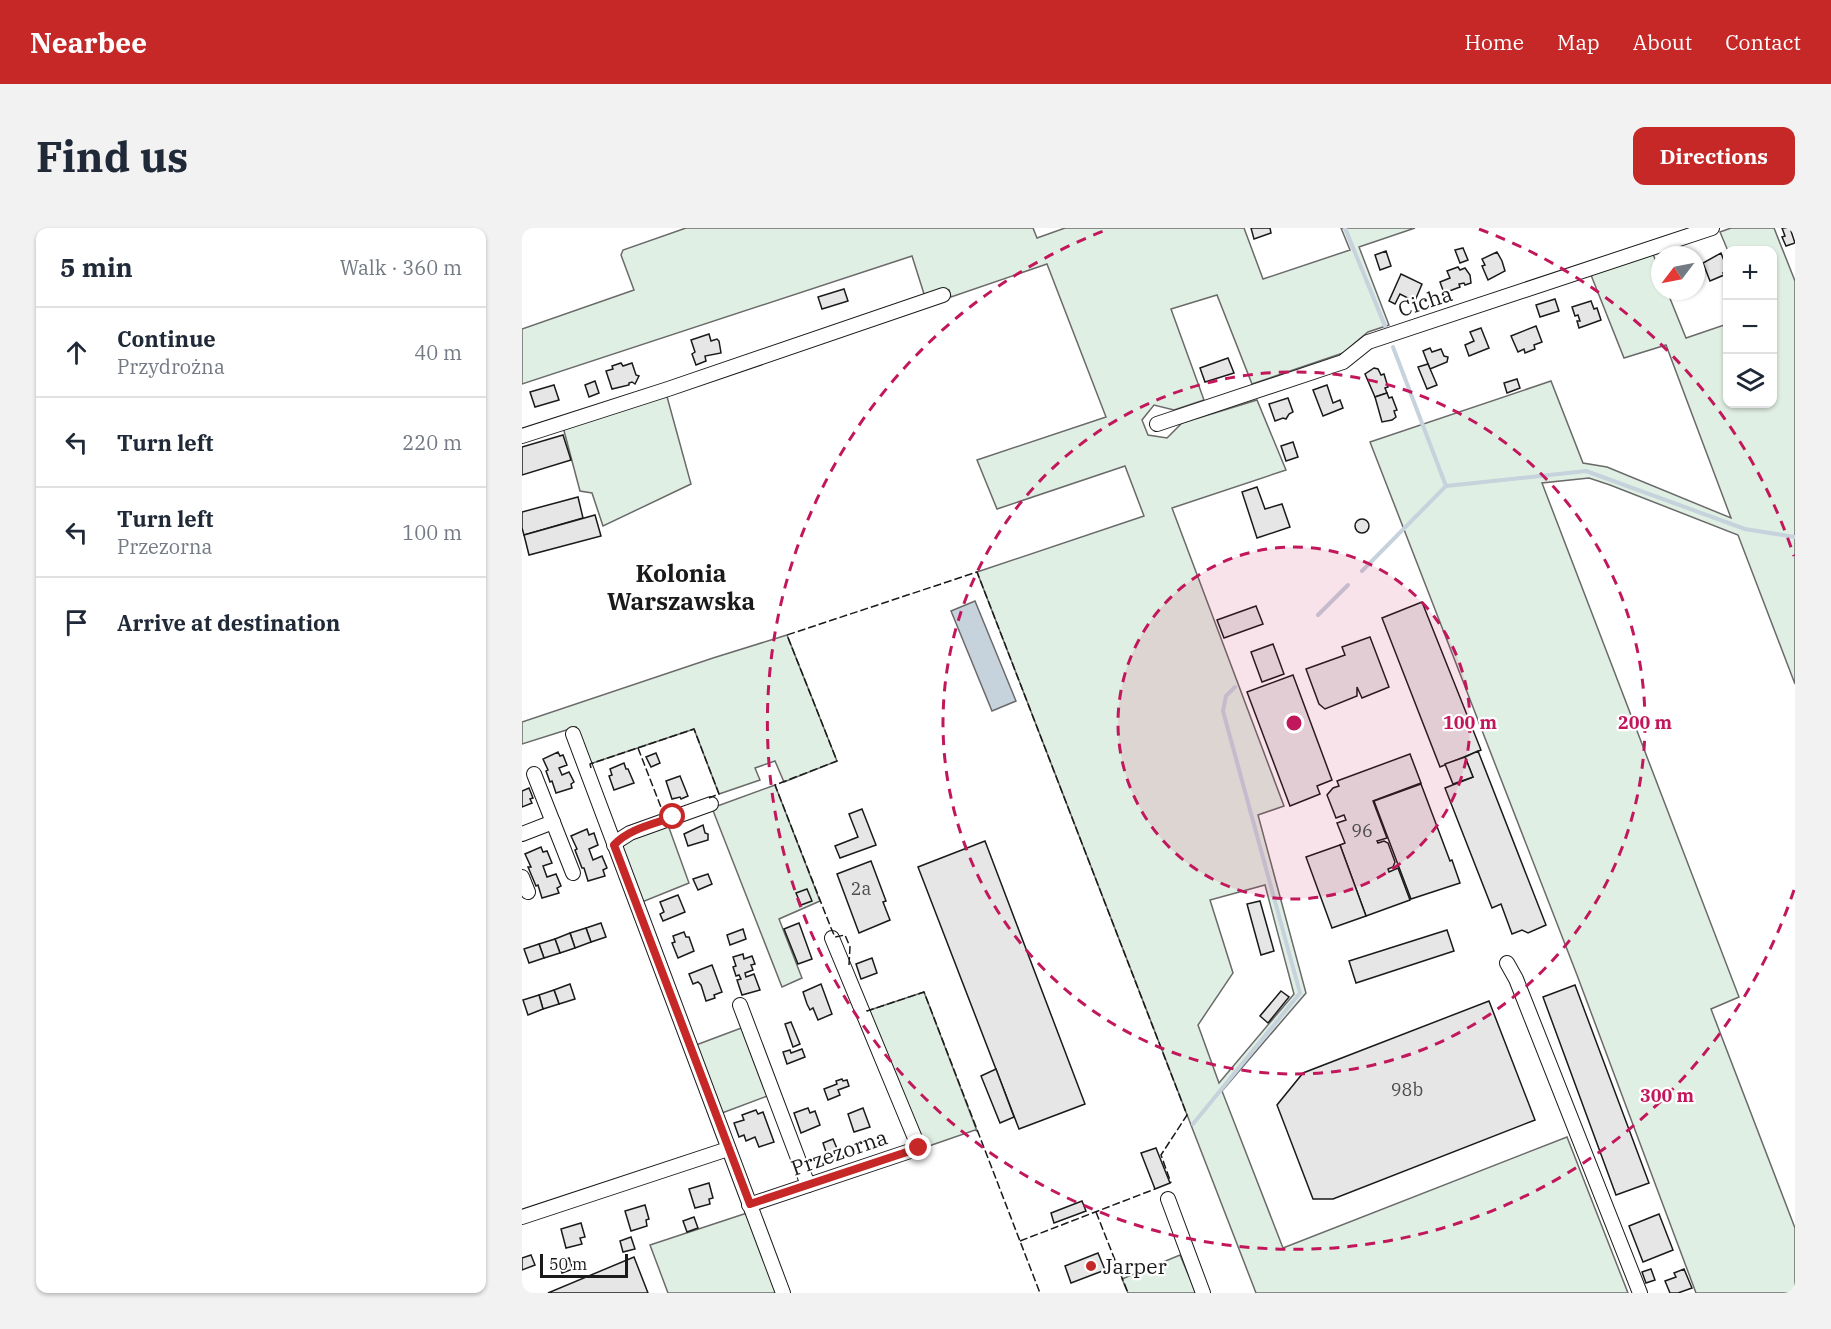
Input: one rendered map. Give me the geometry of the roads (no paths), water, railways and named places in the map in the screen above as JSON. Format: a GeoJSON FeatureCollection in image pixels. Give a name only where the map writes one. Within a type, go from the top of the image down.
{"type":"FeatureCollection","features":[{"type":"Feature","properties":{"kind":"street","name":"Cicha"},"geometry":{"type":"LineString","coordinates":[[1157,424],[1343,362],[1368,342],[1712,228]]}},
{"type":"Feature","properties":{"kind":"street"},"geometry":{"type":"LineString","coordinates":[[522,436],[668,389],[943,294]]}},
{"type":"Feature","properties":{"kind":"street"},"geometry":{"type":"LineString","coordinates":[[573,734],[783,1293]]}},
{"type":"Feature","properties":{"kind":"street"},"geometry":{"type":"LineString","coordinates":[[534,774],[573,873]]}},
{"type":"Feature","properties":{"kind":"street"},"geometry":{"type":"LineString","coordinates":[[614,845],[630,833],[711,804]]}},
{"type":"Feature","properties":{"kind":"street"},"geometry":{"type":"LineString","coordinates":[[522,834],[553,822]]}},
{"type":"Feature","properties":{"kind":"street"},"geometry":{"type":"LineString","coordinates":[[522,877],[528,892]]}},
{"type":"Feature","properties":{"kind":"street","name":"Przezorna"},"geometry":{"type":"LineString","coordinates":[[750,1204],[919,1148],[832,938]]}},
{"type":"Feature","properties":{"kind":"street"},"geometry":{"type":"LineString","coordinates":[[1507,963],[1516,979],[1640,1293]]}},
{"type":"Feature","properties":{"kind":"street"},"geometry":{"type":"LineString","coordinates":[[740,1005],[808,1185]]}},
{"type":"Feature","properties":{"kind":"street"},"geometry":{"type":"LineString","coordinates":[[522,1217],[728,1149]]}},
{"type":"Feature","properties":{"kind":"street"},"geometry":{"type":"LineString","coordinates":[[1168,1199],[1203,1293]]}},
{"type":"Feature","properties":{"kind":"waterway"},"geometry":{"type":"LineString","coordinates":[[1345,228],[1385,326]]}},
{"type":"Feature","properties":{"kind":"waterway"},"geometry":{"type":"LineString","coordinates":[[1393,347],[1446,486]]}},
{"type":"Feature","properties":{"kind":"waterway"},"geometry":{"type":"LineString","coordinates":[[1362,571],[1446,486],[1586,471],[1745,529],[1795,537]]}},
{"type":"Feature","properties":{"kind":"waterway"},"geometry":{"type":"LineString","coordinates":[[1318,615],[1348,585]]}},
{"type":"Feature","properties":{"kind":"waterway"},"geometry":{"type":"LineString","coordinates":[[1193,1124],[1300,993],[1223,711],[1226,696],[1235,687]]}},
{"type":"Feature","properties":{"kind":"place","name":"Jarper"},"geometry":{"type":"Point","coordinates":[1091,1266]}},
{"type":"Feature","properties":{"kind":"district","name":"Kolonia Warszawska"},"geometry":{"type":"Point","coordinates":[681,587]}}]}
